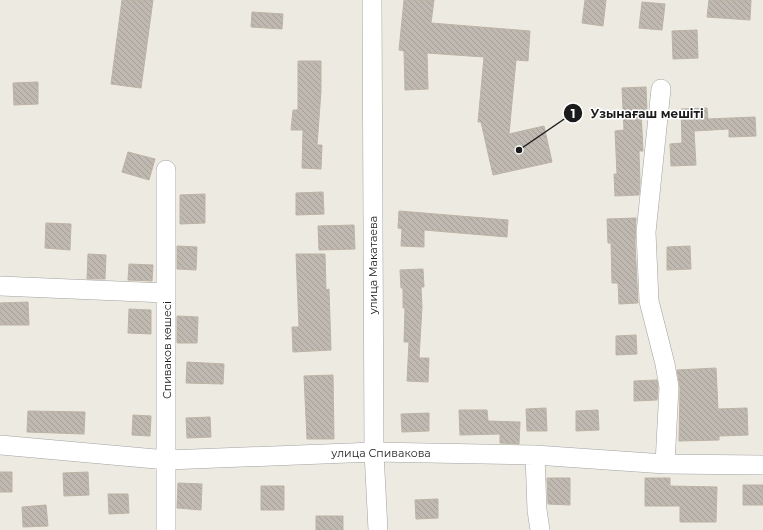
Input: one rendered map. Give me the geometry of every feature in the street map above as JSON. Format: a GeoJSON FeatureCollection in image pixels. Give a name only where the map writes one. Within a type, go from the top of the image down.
{"type":"FeatureCollection","features":[{"type":"Feature","properties":{"kind":"street","name":"улица Макатаева"},"geometry":{"type":"LineString","coordinates":[[372,0],[374,452],[378,530]]}},
{"type":"Feature","properties":{"kind":"street"},"geometry":{"type":"LineString","coordinates":[[661,89],[646,232],[649,301],[665,364],[669,387],[665,464]]}},
{"type":"Feature","properties":{"kind":"street","name":"Спиваков көшесі"},"geometry":{"type":"LineString","coordinates":[[166,170],[166,530]]}},
{"type":"Feature","properties":{"kind":"street"},"geometry":{"type":"LineString","coordinates":[[0,286],[166,293]]}},
{"type":"Feature","properties":{"kind":"street","name":"улица Спивакова"},"geometry":{"type":"LineString","coordinates":[[0,445],[167,460],[374,452],[535,455],[665,464],[763,466]]}},
{"type":"Feature","properties":{"kind":"street"},"geometry":{"type":"LineString","coordinates":[[535,455],[537,510],[540,530]]}},
{"type":"Feature","properties":{"kind":"building"},"geometry":{"type":"Polygon","coordinates":[[[122,0],[153,0],[141,88],[111,84],[122,0]]]}},
{"type":"Feature","properties":{"kind":"building"},"geometry":{"type":"Polygon","coordinates":[[[404,0],[434,0],[431,23],[530,31],[528,61],[516,60],[509,134],[544,126],[552,162],[493,175],[481,122],[478,122],[484,57],[427,53],[428,89],[405,90],[404,51],[399,50],[404,0]]]}},
{"type":"Feature","properties":{"kind":"building"},"geometry":{"type":"Polygon","coordinates":[[[585,0],[606,0],[603,26],[582,23],[585,0]]]}},
{"type":"Feature","properties":{"kind":"building"},"geometry":{"type":"Polygon","coordinates":[[[709,0],[751,0],[750,20],[707,17],[709,0]]]}},
{"type":"Feature","properties":{"kind":"building"},"geometry":{"type":"Polygon","coordinates":[[[642,2],[665,4],[662,30],[639,28],[642,2]]]}},
{"type":"Feature","properties":{"kind":"building"},"geometry":{"type":"Polygon","coordinates":[[[252,12],[283,14],[282,29],[251,27],[252,12]]]}},
{"type":"Feature","properties":{"kind":"building"},"geometry":{"type":"Polygon","coordinates":[[[697,30],[698,58],[673,59],[672,31],[697,30]]]}},
{"type":"Feature","properties":{"kind":"building"},"geometry":{"type":"Polygon","coordinates":[[[298,61],[321,61],[321,91],[317,145],[322,145],[321,169],[302,168],[303,130],[291,130],[293,110],[298,110],[298,61]]]}},
{"type":"Feature","properties":{"kind":"building"},"geometry":{"type":"Polygon","coordinates":[[[38,82],[38,104],[14,105],[13,83],[38,82]]]}},
{"type":"Feature","properties":{"kind":"building"},"geometry":{"type":"Polygon","coordinates":[[[646,87],[647,111],[641,111],[643,151],[639,151],[639,195],[615,196],[614,174],[617,174],[615,131],[624,130],[622,88],[646,87]]]}},
{"type":"Feature","properties":{"kind":"building"},"geometry":{"type":"Polygon","coordinates":[[[707,108],[708,119],[755,117],[756,136],[729,137],[729,129],[694,131],[696,165],[671,166],[670,144],[682,143],[681,109],[707,108]]]}},
{"type":"Feature","properties":{"kind":"building"},"geometry":{"type":"Polygon","coordinates":[[[128,152],[155,159],[149,180],[122,172],[128,152]]]}},
{"type":"Feature","properties":{"kind":"building"},"geometry":{"type":"Polygon","coordinates":[[[323,192],[324,214],[296,215],[296,193],[323,192]]]}},
{"type":"Feature","properties":{"kind":"building"},"geometry":{"type":"Polygon","coordinates":[[[205,194],[205,223],[180,224],[180,195],[205,194]]]}},
{"type":"Feature","properties":{"kind":"building"},"geometry":{"type":"Polygon","coordinates":[[[399,211],[508,220],[507,237],[424,230],[424,247],[401,246],[402,229],[398,228],[399,211]]]}},
{"type":"Feature","properties":{"kind":"building"},"geometry":{"type":"Polygon","coordinates":[[[636,218],[635,243],[638,303],[619,304],[618,283],[612,283],[611,243],[608,243],[607,219],[636,218]]]}},
{"type":"Feature","properties":{"kind":"building"},"geometry":{"type":"Polygon","coordinates":[[[46,223],[71,224],[70,250],[45,248],[46,223]]]}},
{"type":"Feature","properties":{"kind":"building"},"geometry":{"type":"Polygon","coordinates":[[[354,225],[355,249],[319,250],[318,226],[354,225]]]}},
{"type":"Feature","properties":{"kind":"building"},"geometry":{"type":"Polygon","coordinates":[[[177,246],[197,247],[196,270],[177,269],[177,246]]]}},
{"type":"Feature","properties":{"kind":"building"},"geometry":{"type":"Polygon","coordinates":[[[690,246],[691,269],[667,270],[667,247],[690,246]]]}},
{"type":"Feature","properties":{"kind":"building"},"geometry":{"type":"Polygon","coordinates":[[[88,254],[106,255],[105,279],[87,279],[88,254]]]}},
{"type":"Feature","properties":{"kind":"building"},"geometry":{"type":"Polygon","coordinates":[[[296,254],[325,254],[326,290],[329,289],[331,350],[293,352],[292,327],[299,327],[296,254]]]}},
{"type":"Feature","properties":{"kind":"building"},"geometry":{"type":"Polygon","coordinates":[[[129,264],[153,265],[152,281],[128,280],[129,264]]]}},
{"type":"Feature","properties":{"kind":"building"},"geometry":{"type":"Polygon","coordinates":[[[423,269],[424,287],[421,287],[422,307],[419,358],[429,358],[428,382],[407,381],[409,342],[404,342],[405,308],[403,308],[403,288],[401,288],[400,270],[423,269]]]}},
{"type":"Feature","properties":{"kind":"building"},"geometry":{"type":"Polygon","coordinates":[[[28,302],[29,325],[0,325],[0,303],[28,302]]]}},
{"type":"Feature","properties":{"kind":"building"},"geometry":{"type":"Polygon","coordinates":[[[129,309],[151,310],[151,334],[128,333],[129,309]]]}},
{"type":"Feature","properties":{"kind":"building"},"geometry":{"type":"Polygon","coordinates":[[[177,316],[198,317],[197,343],[177,343],[177,316]]]}},
{"type":"Feature","properties":{"kind":"building"},"geometry":{"type":"Polygon","coordinates":[[[636,335],[637,354],[616,355],[616,336],[636,335]]]}},
{"type":"Feature","properties":{"kind":"building"},"geometry":{"type":"Polygon","coordinates":[[[187,362],[224,364],[223,384],[186,383],[187,362]]]}},
{"type":"Feature","properties":{"kind":"building"},"geometry":{"type":"Polygon","coordinates":[[[716,368],[718,409],[747,408],[748,435],[719,436],[719,440],[679,441],[680,388],[677,370],[716,368]]]}},
{"type":"Feature","properties":{"kind":"building"},"geometry":{"type":"Polygon","coordinates":[[[333,375],[334,439],[307,439],[304,376],[333,375]]]}},
{"type":"Feature","properties":{"kind":"building"},"geometry":{"type":"Polygon","coordinates":[[[657,380],[657,400],[634,401],[634,381],[657,380]]]}},
{"type":"Feature","properties":{"kind":"building"},"geometry":{"type":"Polygon","coordinates":[[[546,408],[547,431],[527,431],[526,409],[546,408]]]}},
{"type":"Feature","properties":{"kind":"building"},"geometry":{"type":"Polygon","coordinates":[[[459,410],[487,410],[488,421],[520,422],[519,444],[500,443],[500,434],[460,435],[459,410]]]}},
{"type":"Feature","properties":{"kind":"building"},"geometry":{"type":"Polygon","coordinates":[[[598,410],[599,430],[576,431],[576,411],[598,410]]]}},
{"type":"Feature","properties":{"kind":"building"},"geometry":{"type":"Polygon","coordinates":[[[28,411],[85,412],[84,434],[27,432],[28,411]]]}},
{"type":"Feature","properties":{"kind":"building"},"geometry":{"type":"Polygon","coordinates":[[[429,413],[429,431],[402,432],[401,414],[429,413]]]}},
{"type":"Feature","properties":{"kind":"building"},"geometry":{"type":"Polygon","coordinates":[[[133,415],[151,416],[150,436],[132,435],[133,415]]]}},
{"type":"Feature","properties":{"kind":"building"},"geometry":{"type":"Polygon","coordinates":[[[210,417],[211,437],[187,438],[186,418],[210,417]]]}},
{"type":"Feature","properties":{"kind":"building"},"geometry":{"type":"Polygon","coordinates":[[[0,472],[12,472],[12,492],[0,492],[0,472]]]}},
{"type":"Feature","properties":{"kind":"building"},"geometry":{"type":"Polygon","coordinates":[[[88,472],[89,495],[64,496],[63,473],[88,472]]]}},
{"type":"Feature","properties":{"kind":"building"},"geometry":{"type":"Polygon","coordinates":[[[547,478],[570,478],[570,505],[548,504],[547,478]]]}},
{"type":"Feature","properties":{"kind":"building"},"geometry":{"type":"Polygon","coordinates":[[[645,478],[670,478],[670,486],[717,487],[716,522],[680,522],[680,506],[645,506],[645,478]]]}},
{"type":"Feature","properties":{"kind":"building"},"geometry":{"type":"Polygon","coordinates":[[[178,483],[202,484],[201,510],[177,508],[178,483]]]}},
{"type":"Feature","properties":{"kind":"building"},"geometry":{"type":"Polygon","coordinates":[[[743,485],[763,485],[763,505],[743,505],[743,485]]]}},
{"type":"Feature","properties":{"kind":"building"},"geometry":{"type":"Polygon","coordinates":[[[261,486],[284,486],[284,510],[261,510],[261,486]]]}},
{"type":"Feature","properties":{"kind":"building"},"geometry":{"type":"Polygon","coordinates":[[[108,494],[128,494],[129,513],[109,514],[108,494]]]}},
{"type":"Feature","properties":{"kind":"building"},"geometry":{"type":"Polygon","coordinates":[[[438,499],[438,518],[416,519],[415,500],[438,499]]]}},
{"type":"Feature","properties":{"kind":"building"},"geometry":{"type":"Polygon","coordinates":[[[46,505],[48,526],[23,527],[22,507],[46,505]]]}},
{"type":"Feature","properties":{"kind":"building"},"geometry":{"type":"Polygon","coordinates":[[[316,516],[343,516],[343,530],[316,530],[316,516]]]}},
{"type":"Feature","properties":{"kind":"place","name":"Узынағаш мешіті"},"geometry":{"type":"Point","coordinates":[519,150]}}]}
